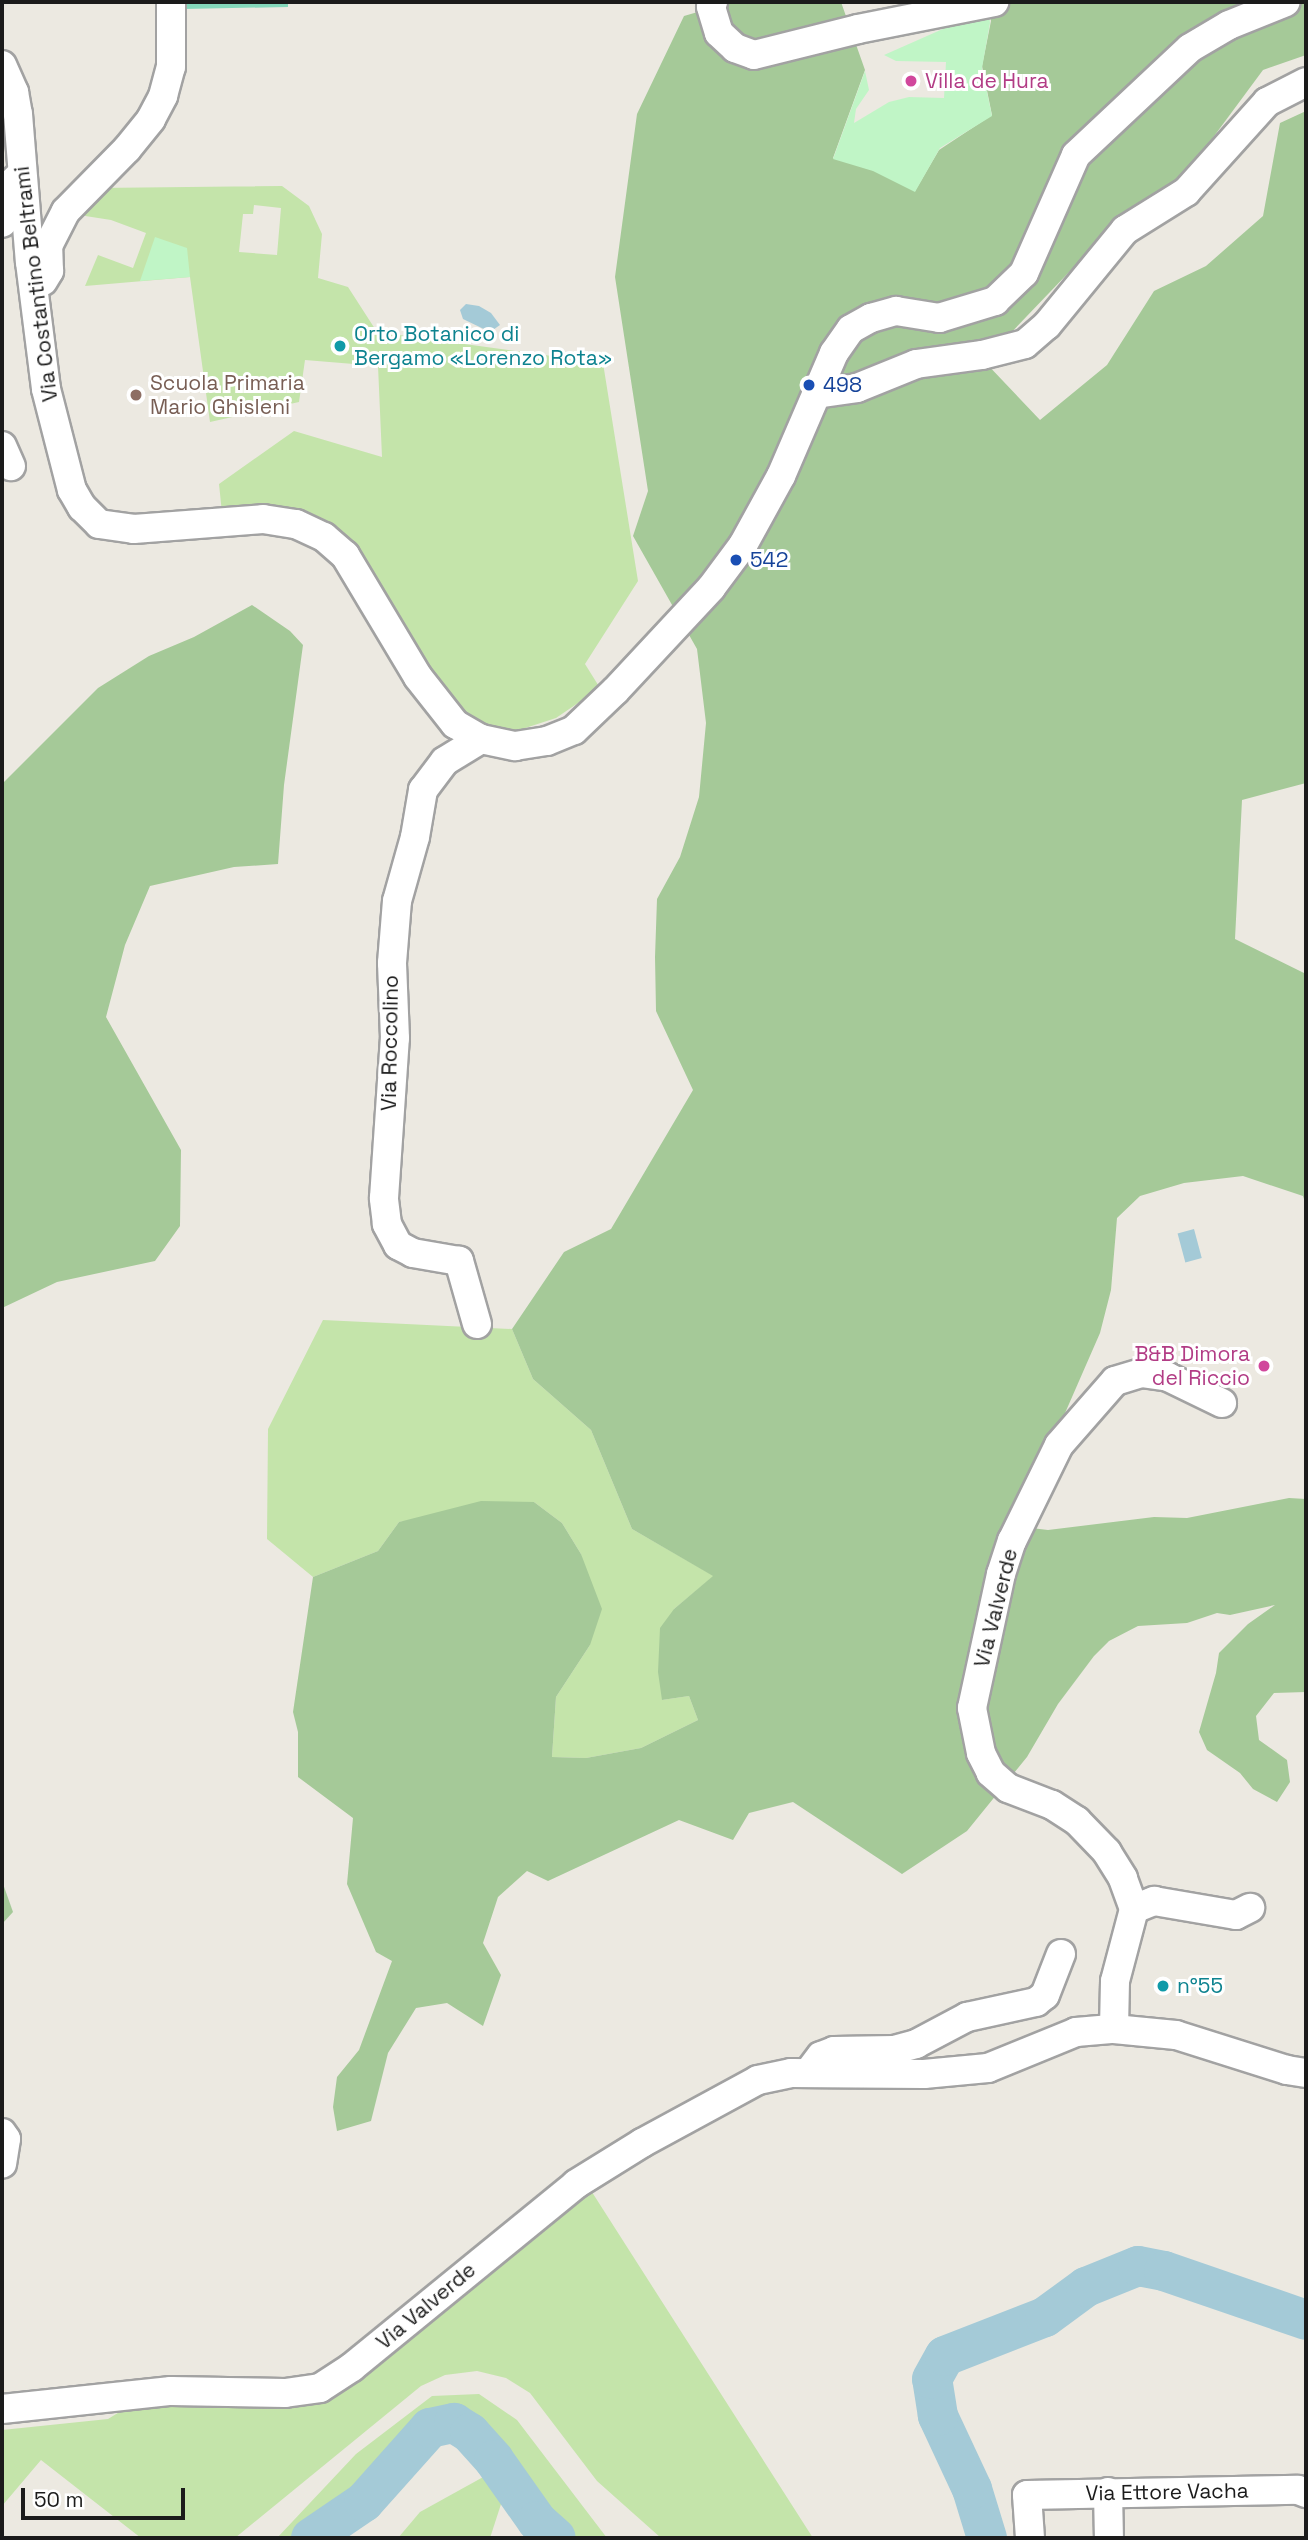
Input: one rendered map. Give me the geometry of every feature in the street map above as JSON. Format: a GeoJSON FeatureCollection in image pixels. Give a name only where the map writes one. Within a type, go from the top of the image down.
{"type":"FeatureCollection","features":[{"type":"Feature","properties":{"kind":"street"},"geometry":{"type":"LineString","coordinates":[[33,284],[43,281],[49,271],[48,246],[66,211],[127,149],[151,119],[163,96],[171,67],[171,2]]}},
{"type":"Feature","properties":{"kind":"street"},"geometry":{"type":"LineString","coordinates":[[713,2],[711,7],[719,33],[735,48],[754,55],[858,29],[994,2]]}},
{"type":"Feature","properties":{"kind":"street","name":"Via Costantino Beltrami"},"geometry":{"type":"LineString","coordinates":[[2,65],[14,92],[46,389],[72,490],[82,508],[99,524],[134,529],[263,519],[296,524],[324,537],[345,555],[425,687],[455,724],[481,739],[515,746],[547,741],[574,730],[615,691],[711,588],[743,545],[780,476],[834,353],[851,329],[870,318],[896,311],[939,318],[995,301],[1024,273],[1076,155],[1190,48],[1229,25],[1286,2]]}},
{"type":"Feature","properties":{"kind":"street"},"geometry":{"type":"LineString","coordinates":[[816,394],[857,388],[916,364],[982,355],[1025,344],[1047,325],[1125,230],[1186,192],[1267,102],[1306,82]]}},
{"type":"Feature","properties":{"kind":"street"},"geometry":{"type":"LineString","coordinates":[[2,223],[12,184],[22,173]]}},
{"type":"Feature","properties":{"kind":"street","name":"Via Roccolino"},"geometry":{"type":"LineString","coordinates":[[477,1324],[459,1261],[413,1253],[398,1245],[387,1224],[384,1198],[395,1038],[392,962],[397,901],[415,837],[423,790],[445,761],[481,739]]}},
{"type":"Feature","properties":{"kind":"street","name":"Via Valverde"},"geometry":{"type":"LineString","coordinates":[[1134,1909],[1123,1878],[1107,1852],[1077,1821],[1052,1805],[1008,1788],[991,1773],[981,1753],[972,1708],[1001,1574],[1012,1541],[1059,1445],[1115,1381],[1141,1373],[1168,1377],[1222,1403]]}},
{"type":"Feature","properties":{"kind":"street"},"geometry":{"type":"LineString","coordinates":[[1114,2029],[1115,1981],[1134,1909],[1154,1901],[1236,1915],[1250,1908]]}},
{"type":"Feature","properties":{"kind":"street"},"geometry":{"type":"LineString","coordinates":[[808,2073],[821,2056],[834,2051],[894,2050],[916,2044],[967,2017],[1036,2002],[1045,1995],[1061,1954]]}},
{"type":"Feature","properties":{"kind":"street","name":"Via Valverde"},"geometry":{"type":"LineString","coordinates":[[2,2409],[171,2391],[285,2393],[320,2388],[352,2367],[576,2184],[642,2143],[744,2086],[780,2075],[925,2074],[988,2068],[1076,2032],[1114,2029],[1176,2035],[1287,2070],[1306,2073]]}},
{"type":"Feature","properties":{"kind":"street"},"geometry":{"type":"LineString","coordinates":[[2,2133],[6,2139],[2,2164]]}},
{"type":"Feature","properties":{"kind":"street","name":"Via Ettore Vacha"},"geometry":{"type":"LineString","coordinates":[[1030,2538],[1027,2495],[1298,2490],[1306,2493]]}},
{"type":"Feature","properties":{"kind":"street"},"geometry":{"type":"LineString","coordinates":[[1108,2492],[1109,2538]]}},
{"type":"Feature","properties":{"kind":"green space"},"geometry":{"type":"Polygon","coordinates":[[[183,2],[288,2],[288,7],[183,9],[183,2]]]}},
{"type":"Feature","properties":{"kind":"green space"},"geometry":{"type":"Polygon","coordinates":[[[732,2],[841,2],[865,70],[833,158],[875,171],[915,191],[939,150],[992,115],[982,66],[991,21],[988,2],[1306,2],[1306,55],[1263,70],[1189,170],[1116,223],[984,361],[1040,420],[1107,365],[1154,291],[1206,266],[1263,216],[1280,123],[1306,111],[1306,783],[1242,800],[1235,939],[1306,974],[1306,1205],[1303,1196],[1243,1176],[1184,1183],[1140,1196],[1117,1218],[1111,1290],[1100,1333],[1055,1436],[1031,1528],[1048,1530],[1154,1517],[1187,1518],[1289,1498],[1306,1499],[1306,1692],[1274,1693],[1256,1716],[1259,1740],[1287,1760],[1290,1782],[1277,1802],[1253,1789],[1240,1773],[1207,1750],[1199,1732],[1219,1653],[1248,1624],[1275,1605],[1230,1615],[1217,1613],[1187,1623],[1138,1626],[1109,1641],[1094,1656],[1058,1704],[1027,1757],[967,1831],[902,1874],[793,1802],[749,1813],[733,1840],[679,1820],[548,1881],[527,1871],[498,1897],[483,1943],[501,1975],[483,2026],[447,2003],[416,2008],[388,2053],[371,2121],[337,2131],[333,2107],[337,2077],[359,2050],[392,1961],[376,1952],[347,1884],[353,1818],[298,1777],[298,1732],[293,1712],[313,1577],[378,1551],[399,1522],[481,1501],[534,1502],[562,1523],[581,1554],[602,1609],[590,1645],[556,1697],[552,1757],[586,1758],[641,1748],[698,1720],[689,1696],[662,1700],[658,1672],[660,1628],[674,1609],[713,1576],[632,1529],[591,1430],[533,1379],[512,1329],[564,1252],[611,1229],[693,1090],[656,1011],[657,899],[680,857],[699,797],[706,723],[697,649],[633,536],[648,491],[615,277],[637,114],[684,16],[732,2]]]}},
{"type":"Feature","properties":{"kind":"green space"},"geometry":{"type":"Polygon","coordinates":[[[988,9],[990,23],[982,68],[992,116],[940,148],[915,192],[873,171],[833,159],[865,71],[869,90],[856,109],[854,123],[889,102],[909,97],[944,98],[946,62],[896,61],[884,55],[988,9]]]}},
{"type":"Feature","properties":{"kind":"green space"},"geometry":{"type":"Polygon","coordinates":[[[282,186],[309,206],[322,234],[318,278],[348,287],[377,332],[603,363],[638,581],[585,664],[600,688],[556,718],[513,732],[477,722],[441,692],[356,546],[334,527],[310,515],[270,508],[222,513],[219,484],[294,431],[382,457],[378,366],[305,360],[299,402],[210,422],[190,277],[85,286],[98,255],[133,268],[146,233],[111,220],[79,215],[97,188],[282,186]],[[254,205],[253,214],[243,214],[239,252],[277,255],[281,208],[254,205]]]}},
{"type":"Feature","properties":{"kind":"green space"},"geometry":{"type":"Polygon","coordinates":[[[155,237],[187,248],[190,277],[140,281],[155,237]]]}},
{"type":"Feature","properties":{"kind":"green space"},"geometry":{"type":"Polygon","coordinates":[[[252,605],[290,631],[303,645],[284,785],[278,864],[234,867],[150,886],[125,945],[106,1017],[181,1150],[180,1226],[155,1261],[57,1282],[2,1308],[2,784],[98,688],[149,656],[194,637],[252,605]]]}},
{"type":"Feature","properties":{"kind":"green space"},"geometry":{"type":"Polygon","coordinates":[[[323,1320],[512,1329],[533,1379],[591,1430],[632,1529],[714,1576],[674,1609],[662,1700],[689,1696],[698,1720],[641,1748],[586,1758],[552,1757],[556,1697],[590,1645],[581,1554],[562,1523],[534,1502],[399,1522],[378,1551],[313,1577],[267,1539],[268,1429],[323,1320]]]}},
{"type":"Feature","properties":{"kind":"green space"},"geometry":{"type":"Polygon","coordinates":[[[2,1881],[13,1912],[2,1924],[2,1881]]]}},
{"type":"Feature","properties":{"kind":"green space"},"geometry":{"type":"Polygon","coordinates":[[[590,2189],[813,2538],[661,2538],[597,2481],[530,2393],[506,2378],[477,2371],[445,2375],[421,2386],[235,2538],[141,2538],[41,2460],[2,2506],[2,2430],[108,2419],[139,2400],[283,2406],[590,2189]]]}},
{"type":"Feature","properties":{"kind":"green space"},"geometry":{"type":"Polygon","coordinates":[[[479,2394],[517,2420],[607,2538],[530,2538],[524,2531],[507,2463],[479,2432],[457,2416],[445,2416],[434,2418],[417,2434],[408,2446],[402,2468],[378,2497],[343,2523],[333,2538],[277,2538],[356,2454],[432,2396],[479,2394]]]}},
{"type":"Feature","properties":{"kind":"green space"},"geometry":{"type":"Polygon","coordinates":[[[485,2476],[503,2498],[490,2538],[398,2538],[420,2512],[485,2476]]]}},
{"type":"Feature","properties":{"kind":"water"},"geometry":{"type":"Polygon","coordinates":[[[466,304],[479,306],[491,313],[500,325],[490,332],[463,319],[460,310],[466,304]]]}},
{"type":"Feature","properties":{"kind":"water"},"geometry":{"type":"Polygon","coordinates":[[[1194,1229],[1202,1258],[1185,1262],[1178,1233],[1194,1229]]]}},
{"type":"Feature","properties":{"kind":"waterway"},"geometry":{"type":"LineString","coordinates":[[987,2538],[972,2489],[938,2416],[932,2379],[945,2356],[1045,2317],[1086,2287],[1138,2266],[1164,2271],[1306,2320]]}},
{"type":"Feature","properties":{"kind":"waterway"},"geometry":{"type":"LineString","coordinates":[[311,2538],[364,2502],[430,2428],[454,2423],[470,2433],[494,2460],[537,2521],[556,2538]]}},
{"type":"Feature","properties":{"kind":"place","name":"Villa de Hura"},"geometry":{"type":"Point","coordinates":[911,81]}},
{"type":"Feature","properties":{"kind":"place","name":"Orto Botanico di Bergamo «Lorenzo Rota»"},"geometry":{"type":"Point","coordinates":[340,346]}},
{"type":"Feature","properties":{"kind":"place","name":"498"},"geometry":{"type":"Point","coordinates":[809,385]}},
{"type":"Feature","properties":{"kind":"place","name":"Scuola Primaria Mario Ghisleni"},"geometry":{"type":"Point","coordinates":[136,395]}},
{"type":"Feature","properties":{"kind":"place","name":"542"},"geometry":{"type":"Point","coordinates":[736,560]}},
{"type":"Feature","properties":{"kind":"place","name":"B&B Dimora del Riccio"},"geometry":{"type":"Point","coordinates":[1264,1366]}},
{"type":"Feature","properties":{"kind":"place","name":"n°55"},"geometry":{"type":"Point","coordinates":[1163,1986]}}]}
